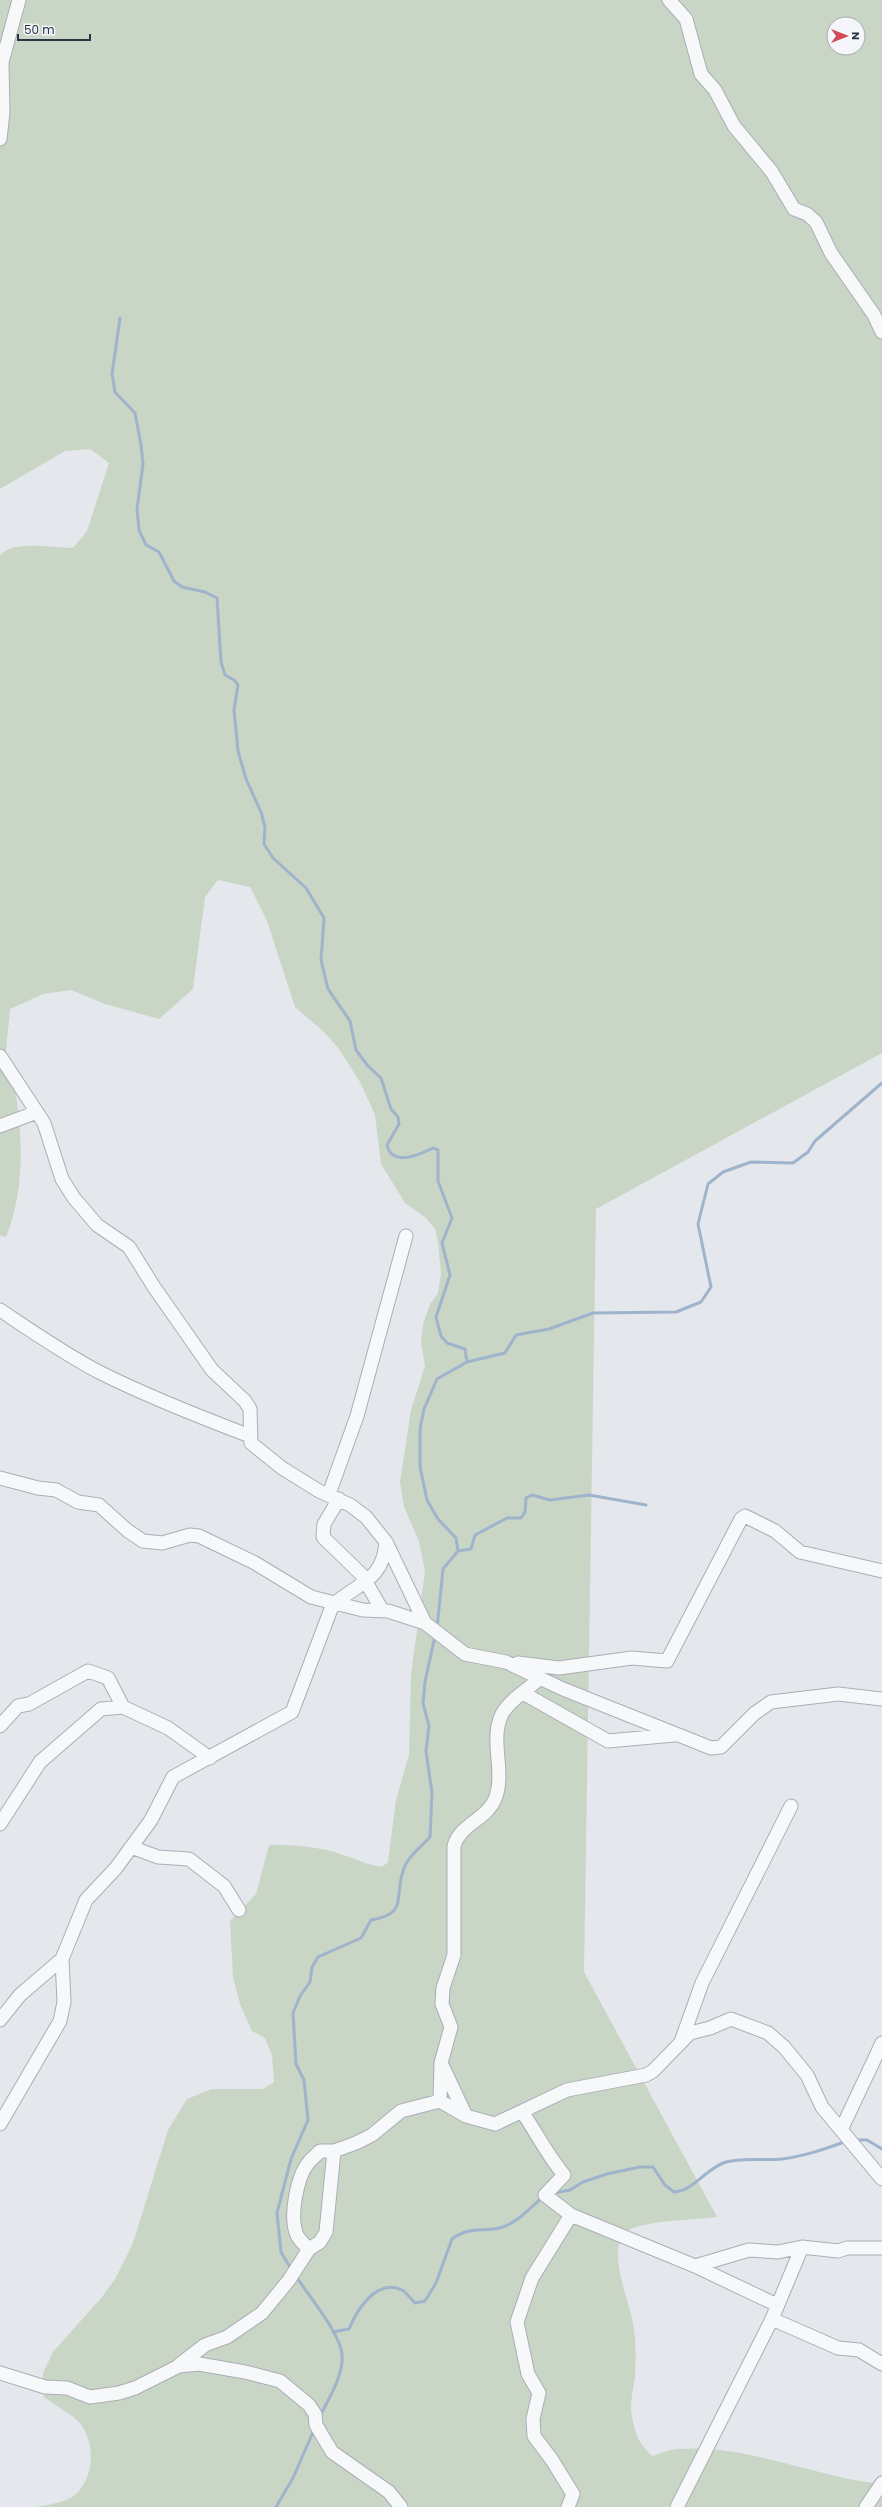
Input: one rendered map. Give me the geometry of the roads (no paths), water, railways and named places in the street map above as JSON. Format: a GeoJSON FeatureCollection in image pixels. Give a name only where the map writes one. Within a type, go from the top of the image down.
{"type":"FeatureCollection","features":[{"type":"Feature","properties":{"kind":"street"},"geometry":{"type":"LineString","coordinates":[[0,139],[3,112],[2,62],[19,0]]}},
{"type":"Feature","properties":{"kind":"street"},"geometry":{"type":"LineString","coordinates":[[669,0],[686,19],[701,74],[715,90],[734,126],[772,172],[794,209],[806,214],[816,222],[831,253],[874,315],[882,332]]}},
{"type":"Feature","properties":{"kind":"street"},"geometry":{"type":"LineString","coordinates":[[0,1056],[37,1112],[50,1138],[62,1179],[70,1192],[97,1225],[129,1247],[154,1287],[212,1370],[245,1401],[250,1409],[251,1443],[260,1452],[312,1487],[334,1497],[366,1517],[386,1542],[425,1623]]}},
{"type":"Feature","properties":{"kind":"street"},"geometry":{"type":"LineString","coordinates":[[0,1126],[37,1112]]}},
{"type":"Feature","properties":{"kind":"street"},"geometry":{"type":"LineString","coordinates":[[382,1610],[366,1580],[323,1537],[324,1524],[334,1497],[406,1236]]}},
{"type":"Feature","properties":{"kind":"street"},"geometry":{"type":"LineString","coordinates":[[0,1310],[60,1350],[101,1373],[176,1408],[250,1436]]}},
{"type":"Feature","properties":{"kind":"street"},"geometry":{"type":"LineString","coordinates":[[0,1478],[38,1488],[56,1490],[78,1502],[99,1504],[128,1531],[143,1541],[162,1543],[190,1535],[199,1536],[275,1574],[301,1594],[334,1604],[363,1610],[382,1610],[425,1623],[465,1654],[506,1662],[559,1668],[632,1658],[648,1658],[668,1662],[741,1519],[745,1516],[775,1531],[800,1552],[882,1571]]}},
{"type":"Feature","properties":{"kind":"street"},"geometry":{"type":"LineString","coordinates":[[0,2124],[60,2021],[64,2002],[62,1959],[86,1900],[116,1868],[151,1820],[173,1777],[292,1712],[334,1604],[366,1580],[381,1566],[386,1542]]}},
{"type":"Feature","properties":{"kind":"street"},"geometry":{"type":"LineString","coordinates":[[506,1662],[540,1678],[676,1735],[716,1748],[721,1747],[755,1713],[771,1702],[838,1694],[882,1699]]}},
{"type":"Feature","properties":{"kind":"street"},"geometry":{"type":"LineString","coordinates":[[0,1726],[18,1706],[29,1704],[88,1671],[108,1678],[123,1707]]}},
{"type":"Feature","properties":{"kind":"street"},"geometry":{"type":"LineString","coordinates":[[440,2101],[441,2063],[451,2027],[442,2004],[443,1988],[454,1955],[454,1846],[458,1834],[485,1814],[495,1799],[500,1777],[497,1740],[502,1714],[540,1678]]}},
{"type":"Feature","properties":{"kind":"street"},"geometry":{"type":"LineString","coordinates":[[523,1693],[608,1741],[676,1735]]}},
{"type":"Feature","properties":{"kind":"street"},"geometry":{"type":"LineString","coordinates":[[0,1824],[40,1762],[101,1709],[123,1707],[168,1728],[210,1758]]}},
{"type":"Feature","properties":{"kind":"street"},"geometry":{"type":"LineString","coordinates":[[681,2041],[702,1983],[792,1806]]}},
{"type":"Feature","properties":{"kind":"street"},"geometry":{"type":"LineString","coordinates":[[131,1848],[158,1856],[189,1859],[224,1886],[239,1910]]}},
{"type":"Feature","properties":{"kind":"street"},"geometry":{"type":"LineString","coordinates":[[0,2020],[20,1995],[62,1959]]}},
{"type":"Feature","properties":{"kind":"street"},"geometry":{"type":"LineString","coordinates":[[309,2249],[296,2235],[294,2216],[295,2198],[301,2177],[308,2162],[320,2151],[334,2151],[372,2135],[401,2111],[440,2101],[466,2116],[495,2124],[523,2113],[567,2090],[646,2075],[653,2071],[690,2033],[710,2028],[731,2019],[768,2033],[784,2047],[796,2064],[807,2075],[822,2107],[842,2128],[882,2179]]}},
{"type":"Feature","properties":{"kind":"street"},"geometry":{"type":"LineString","coordinates":[[842,2128],[882,2042]]}},
{"type":"Feature","properties":{"kind":"street"},"geometry":{"type":"LineString","coordinates":[[441,2063],[466,2116]]}},
{"type":"Feature","properties":{"kind":"street"},"geometry":{"type":"LineString","coordinates":[[523,2113],[543,2142],[550,2160],[564,2175],[546,2195],[571,2215],[695,2266],[777,2305]]}},
{"type":"Feature","properties":{"kind":"street"},"geometry":{"type":"LineString","coordinates":[[0,2373],[45,2387],[67,2388],[90,2397],[105,2397],[135,2388],[179,2366],[205,2345],[227,2337],[262,2313],[289,2280],[309,2249],[320,2242],[326,2232],[334,2151]]}},
{"type":"Feature","properties":{"kind":"street"},"geometry":{"type":"LineString","coordinates":[[568,2507],[573,2494],[552,2460],[534,2436],[533,2419],[539,2393],[528,2374],[516,2322],[532,2278],[571,2215]]}},
{"type":"Feature","properties":{"kind":"street"},"geometry":{"type":"LineString","coordinates":[[695,2266],[749,2250],[778,2252],[802,2247],[838,2251],[847,2248],[882,2248]]}},
{"type":"Feature","properties":{"kind":"street"},"geometry":{"type":"LineString","coordinates":[[677,2507],[772,2319],[802,2247]]}},
{"type":"Feature","properties":{"kind":"street"},"geometry":{"type":"LineString","coordinates":[[772,2319],[838,2348],[859,2350],[882,2364]]}},
{"type":"Feature","properties":{"kind":"street"},"geometry":{"type":"LineString","coordinates":[[179,2366],[199,2364],[223,2367],[280,2381],[309,2405],[315,2414],[319,2430],[332,2452],[388,2492],[401,2507]]}},
{"type":"Feature","properties":{"kind":"street"},"geometry":{"type":"LineString","coordinates":[[866,2507],[882,2483]]}},
{"type":"Feature","properties":{"kind":"waterway"},"geometry":{"type":"LineString","coordinates":[[120,318],[112,374],[115,392],[135,413],[141,445],[143,464],[137,509],[139,530],[146,545],[159,552],[174,581],[182,587],[205,592],[217,598],[221,662],[225,675],[234,680],[238,685],[234,710],[238,751],[246,779],[261,812],[265,827],[264,844],[273,858],[306,888],[324,918],[321,960],[328,989],[350,1021],[356,1050],[368,1066],[381,1078],[391,1109],[398,1117],[399,1124],[387,1145],[390,1152],[394,1156],[407,1157],[421,1154],[433,1148],[438,1150],[438,1181],[452,1218],[442,1243],[450,1275],[436,1317],[441,1336],[447,1343],[465,1349],[467,1362]]}},
{"type":"Feature","properties":{"kind":"waterway"},"geometry":{"type":"LineString","coordinates":[[437,1628],[443,1569],[458,1551],[456,1538],[438,1519],[427,1500],[420,1467],[420,1429],[424,1409],[437,1379],[467,1362],[505,1353],[516,1335],[549,1329],[593,1313],[676,1312],[701,1302],[711,1287],[698,1224],[708,1184],[723,1172],[751,1162],[793,1163],[808,1152],[815,1141],[882,1083]]}},
{"type":"Feature","properties":{"kind":"waterway"},"geometry":{"type":"LineString","coordinates":[[458,1551],[471,1549],[475,1535],[507,1518],[521,1518],[525,1512],[526,1498],[532,1495],[550,1500],[589,1495],[646,1505]]}},
{"type":"Feature","properties":{"kind":"waterway"},"geometry":{"type":"LineString","coordinates":[[291,2269],[281,2252],[277,2213],[291,2159],[308,2120],[304,2080],[296,2064],[293,2013],[300,1996],[310,1982],[312,1967],[318,1957],[361,1938],[371,1920],[390,1914],[395,1909],[398,1904],[401,1881],[405,1866],[411,1857],[430,1837],[432,1793],[426,1751],[429,1726],[423,1703],[425,1682],[435,1636]]}},
{"type":"Feature","properties":{"kind":"waterway"},"geometry":{"type":"LineString","coordinates":[[854,2140],[867,2140],[882,2149]]}},
{"type":"Feature","properties":{"kind":"waterway"},"geometry":{"type":"LineString","coordinates":[[554,2193],[570,2190],[583,2182],[607,2174],[640,2167],[653,2167],[665,2185],[674,2192],[681,2191],[694,2184],[712,2169],[726,2162],[790,2158],[815,2152],[847,2141]]}},
{"type":"Feature","properties":{"kind":"waterway"},"geometry":{"type":"LineString","coordinates":[[333,2332],[349,2329],[362,2305],[376,2292],[384,2288],[393,2287],[402,2290],[415,2303],[425,2301],[436,2283],[452,2239],[465,2232],[496,2229],[509,2225],[543,2197]]}},
{"type":"Feature","properties":{"kind":"waterway"},"geometry":{"type":"LineString","coordinates":[[295,2275],[328,2322],[341,2349],[342,2366],[336,2384],[320,2416]]}},
{"type":"Feature","properties":{"kind":"waterway"},"geometry":{"type":"LineString","coordinates":[[276,2507],[293,2478],[314,2430]]}}]}
